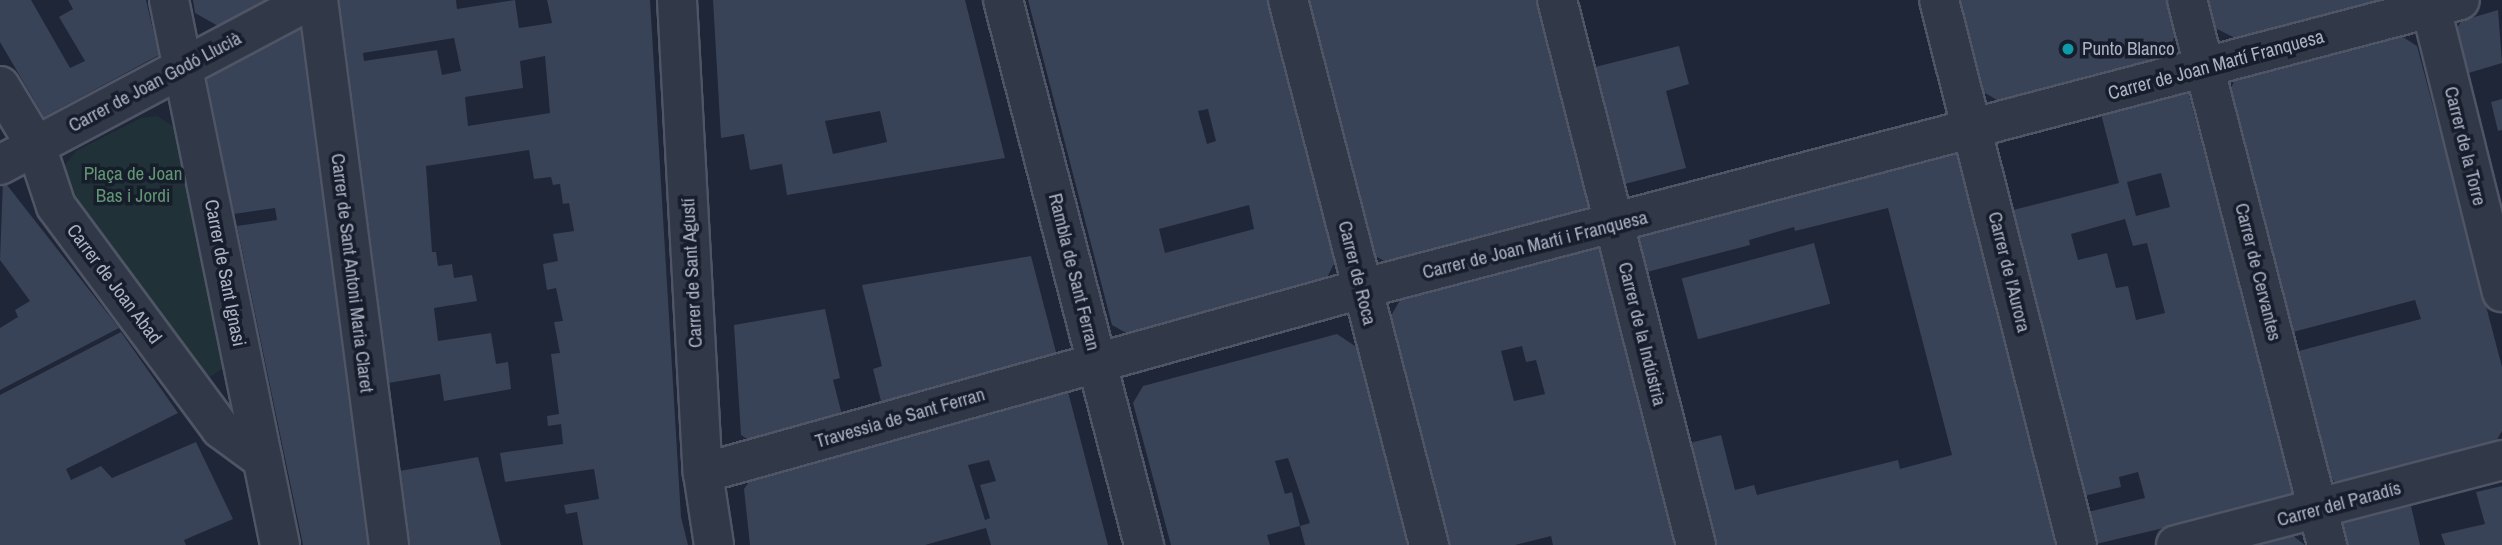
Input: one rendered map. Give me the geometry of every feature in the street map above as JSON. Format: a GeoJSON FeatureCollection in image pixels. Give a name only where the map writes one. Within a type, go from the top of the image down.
{"type":"FeatureCollection","features":[{"type":"Feature","properties":{"kind":"street","name":"Carrer de Sant Ignasi"},"geometry":{"type":"LineString","coordinates":[[169,0],[280,545]]}},
{"type":"Feature","properties":{"kind":"street","name":"Carrer de Joan Godó Llucià"},"geometry":{"type":"LineString","coordinates":[[0,165],[310,0]]}},
{"type":"Feature","properties":{"kind":"street","name":"Carrer de Sant Antoni Maria Claret"},"geometry":{"type":"LineString","coordinates":[[317,0],[389,545]]}},
{"type":"Feature","properties":{"kind":"street","name":"Carrer de Sant Agustí"},"geometry":{"type":"LineString","coordinates":[[677,0],[703,473],[714,545]]}},
{"type":"Feature","properties":{"kind":"street","name":"Rambla de Sant Ferran"},"geometry":{"type":"LineString","coordinates":[[1003,0],[1144,545]]}},
{"type":"Feature","properties":{"kind":"street","name":"Carrer de Roca"},"geometry":{"type":"LineString","coordinates":[[1289,0],[1361,289],[1429,545]]}},
{"type":"Feature","properties":{"kind":"street","name":"Carrer de la Indústria"},"geometry":{"type":"LineString","coordinates":[[1557,0],[1696,545]]}},
{"type":"Feature","properties":{"kind":"street","name":"Carrer de l'Aurora"},"geometry":{"type":"LineString","coordinates":[[1939,0],[2077,545]]}},
{"type":"Feature","properties":{"kind":"street","name":"Carrer de Cervantes"},"geometry":{"type":"LineString","coordinates":[[2186,0],[2323,528]]}},
{"type":"Feature","properties":{"kind":"street","name":"Carrer de Joan Martí Franquesa"},"geometry":{"type":"LineString","coordinates":[[1973,130],[2440,3]]}},
{"type":"Feature","properties":{"kind":"street","name":"Carrer de la Torre"},"geometry":{"type":"LineString","coordinates":[[2440,3],[2502,292]]}},
{"type":"Feature","properties":{"kind":"street","name":"Carrer de Joan Abad"},"geometry":{"type":"LineString","coordinates":[[0,86],[36,146],[56,206],[221,429],[262,459]]}},
{"type":"Feature","properties":{"kind":"street","name":"Carrer de Joan Martí i Franquesa"},"geometry":{"type":"LineString","coordinates":[[1097,362],[1361,289],[1973,130]]}},
{"type":"Feature","properties":{"kind":"street","name":"Travessia de Sant Ferran"},"geometry":{"type":"LineString","coordinates":[[703,473],[1097,362]]}},
{"type":"Feature","properties":{"kind":"street","name":"Carrer del Paradís"},"geometry":{"type":"LineString","coordinates":[[2176,545],[2323,528],[2502,460]]}},
{"type":"Feature","properties":{"kind":"green space","name":"Plaça de Joan Bas i Jordi"},"geometry":{"type":"Polygon","coordinates":[[[157,116],[176,128],[226,366],[210,377],[201,375],[64,179],[65,165],[76,151],[141,118],[157,116]]]}},
{"type":"Feature","properties":{"kind":"building"},"geometry":{"type":"Polygon","coordinates":[[[0,0],[31,0],[70,68],[85,61],[59,17],[73,9],[68,0],[146,0],[159,55],[44,117],[0,42],[0,0]]]}},
{"type":"Feature","properties":{"kind":"building"},"geometry":{"type":"Polygon","coordinates":[[[193,0],[267,0],[218,26],[195,13],[193,0]]]}},
{"type":"Feature","properties":{"kind":"building"},"geometry":{"type":"Polygon","coordinates":[[[336,0],[456,0],[457,9],[515,0],[519,28],[552,23],[547,0],[650,0],[681,517],[688,545],[583,545],[577,512],[566,514],[564,505],[599,499],[594,469],[505,482],[500,453],[563,444],[561,424],[548,426],[547,416],[559,414],[551,354],[560,353],[554,322],[563,321],[556,288],[547,290],[543,264],[558,261],[553,234],[574,231],[569,203],[563,204],[560,184],[553,185],[551,177],[534,179],[529,150],[426,166],[432,252],[436,252],[438,266],[452,264],[454,278],[472,275],[477,301],[434,308],[438,341],[491,333],[496,364],[508,362],[511,389],[444,401],[440,374],[383,384],[336,0]],[[454,38],[363,53],[364,61],[437,50],[442,75],[461,71],[454,38]],[[545,56],[520,61],[523,88],[465,97],[468,126],[550,113],[545,56]]]}},
{"type":"Feature","properties":{"kind":"building"},"geometry":{"type":"Polygon","coordinates":[[[713,0],[965,0],[1005,158],[787,195],[782,164],[750,170],[744,134],[721,138],[713,0]],[[880,111],[825,121],[833,154],[887,142],[880,111]]]}},
{"type":"Feature","properties":{"kind":"building"},"geometry":{"type":"Polygon","coordinates":[[[1028,0],[1268,0],[1335,262],[1324,283],[1128,334],[1112,325],[1028,0]],[[1208,109],[1198,111],[1207,144],[1216,141],[1208,109]],[[1249,205],[1159,229],[1165,253],[1254,229],[1249,205]]]}},
{"type":"Feature","properties":{"kind":"building"},"geometry":{"type":"Polygon","coordinates":[[[1306,0],[1541,0],[1595,210],[1391,265],[1369,252],[1306,0]]]}},
{"type":"Feature","properties":{"kind":"building","name":"Punto Blanco"},"geometry":{"type":"Polygon","coordinates":[[[1954,0],[2167,0],[2176,34],[2162,63],[2004,104],[1978,89],[1954,0]]]}},
{"type":"Feature","properties":{"kind":"building"},"geometry":{"type":"Polygon","coordinates":[[[2204,0],[2383,1],[2237,39],[2211,26],[2204,0]]]}},
{"type":"Feature","properties":{"kind":"building"},"geometry":{"type":"Polygon","coordinates":[[[2498,10],[2502,63],[2462,75],[2452,38],[2461,21],[2498,10]]]}},
{"type":"Feature","properties":{"kind":"building"},"geometry":{"type":"Polygon","coordinates":[[[306,18],[356,447],[374,545],[303,545],[237,226],[277,220],[275,208],[234,214],[205,72],[306,18]]]}},
{"type":"Feature","properties":{"kind":"building"},"geometry":{"type":"Polygon","coordinates":[[[2400,35],[2417,46],[2502,367],[2502,431],[2490,451],[2342,486],[2328,477],[2295,352],[2421,319],[2415,300],[2289,333],[2226,97],[2235,80],[2400,35]]]}},
{"type":"Feature","properties":{"kind":"building"},"geometry":{"type":"Polygon","coordinates":[[[1679,46],[1689,84],[1666,91],[1686,168],[1625,184],[1595,67],[1679,46]]]}},
{"type":"Feature","properties":{"kind":"building"},"geometry":{"type":"Polygon","coordinates":[[[2188,91],[2295,497],[2096,544],[2088,512],[2145,498],[2138,472],[2119,477],[2121,487],[2084,496],[2009,211],[2119,183],[2101,114],[2188,91]],[[2161,173],[2127,182],[2136,216],[2170,207],[2161,173]],[[2125,219],[2071,234],[2078,260],[2107,253],[2116,288],[2128,286],[2136,320],[2165,313],[2147,243],[2133,246],[2125,219]]]}},
{"type":"Feature","properties":{"kind":"building"},"geometry":{"type":"Polygon","coordinates":[[[2502,99],[2502,130],[2498,131],[2491,102],[2502,99]]]}},
{"type":"Feature","properties":{"kind":"building"},"geometry":{"type":"Polygon","coordinates":[[[1957,152],[2058,545],[1716,545],[1690,443],[1721,435],[1735,490],[1754,485],[1757,495],[1898,460],[1900,469],[1952,455],[1888,208],[1795,231],[1794,227],[1749,240],[1750,245],[1647,272],[1638,237],[1957,152]]]}},
{"type":"Feature","properties":{"kind":"building"},"geometry":{"type":"Polygon","coordinates":[[[3,180],[119,328],[0,390],[0,328],[18,317],[15,310],[30,301],[0,260],[3,180]]]}},
{"type":"Feature","properties":{"kind":"building"},"geometry":{"type":"Polygon","coordinates":[[[1814,243],[1830,304],[1698,339],[1682,278],[1814,243]]]}},
{"type":"Feature","properties":{"kind":"building"},"geometry":{"type":"Polygon","coordinates":[[[1601,245],[1678,545],[1553,545],[1551,536],[1515,545],[1444,545],[1387,323],[1400,300],[1601,245]],[[1522,346],[1501,351],[1514,401],[1545,394],[1536,360],[1526,362],[1522,346]]]}},
{"type":"Feature","properties":{"kind":"building"},"geometry":{"type":"Polygon","coordinates":[[[1031,256],[1057,356],[882,405],[873,369],[882,366],[862,285],[1031,256]]]}},
{"type":"Feature","properties":{"kind":"building"},"geometry":{"type":"Polygon","coordinates":[[[825,309],[840,378],[833,380],[842,415],[749,440],[741,435],[734,325],[825,309]]]}},
{"type":"Feature","properties":{"kind":"building"},"geometry":{"type":"Polygon","coordinates":[[[121,332],[178,413],[66,469],[71,480],[101,466],[112,478],[196,442],[233,519],[184,540],[186,545],[0,545],[0,395],[121,332]]]}},
{"type":"Feature","properties":{"kind":"building"},"geometry":{"type":"Polygon","coordinates":[[[1337,334],[1358,348],[1409,545],[1305,545],[1300,526],[1267,535],[1270,545],[1171,545],[1133,403],[1143,386],[1337,334]],[[1288,458],[1275,461],[1285,494],[1292,492],[1300,526],[1310,523],[1288,458]]]}},
{"type":"Feature","properties":{"kind":"building"},"geometry":{"type":"Polygon","coordinates":[[[1067,388],[1108,545],[991,545],[986,528],[925,545],[750,545],[744,489],[753,476],[1067,388]],[[989,460],[968,465],[985,520],[990,518],[980,485],[996,481],[989,460]]]}},
{"type":"Feature","properties":{"kind":"building"},"geometry":{"type":"Polygon","coordinates":[[[478,457],[501,545],[409,545],[394,472],[478,457]]]}},
{"type":"Feature","properties":{"kind":"building"},"geometry":{"type":"Polygon","coordinates":[[[2502,486],[2502,545],[2445,545],[2441,534],[2485,524],[2476,492],[2502,486]]]}},
{"type":"Feature","properties":{"kind":"building"},"geometry":{"type":"Polygon","coordinates":[[[2411,506],[2420,545],[2347,545],[2341,522],[2411,506]]]}},
{"type":"Feature","properties":{"kind":"building"},"geometry":{"type":"Polygon","coordinates":[[[2292,535],[2305,545],[2253,545],[2253,544],[2292,535]]]}},
{"type":"Feature","properties":{"kind":"place","name":"Punto Blanco"},"geometry":{"type":"Point","coordinates":[2068,49]}}]}
